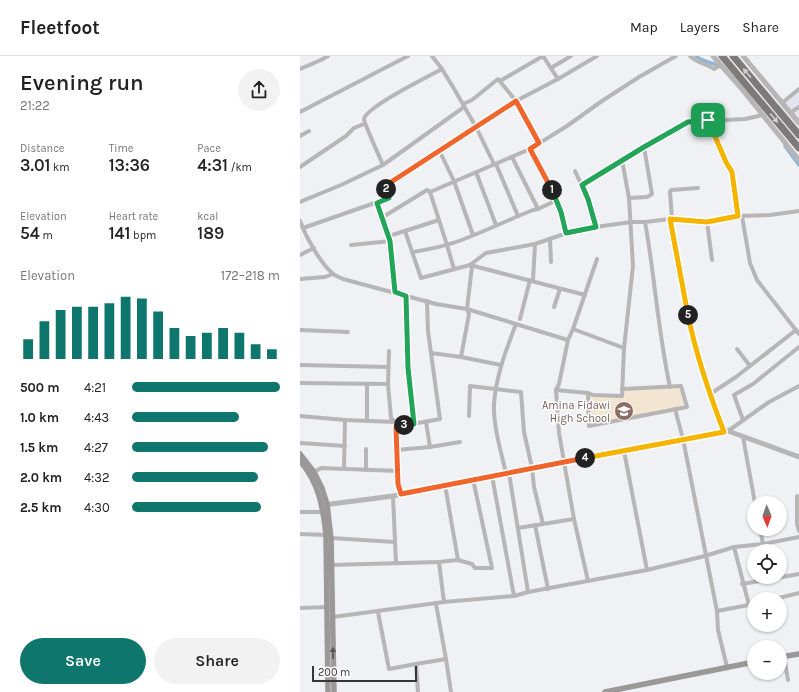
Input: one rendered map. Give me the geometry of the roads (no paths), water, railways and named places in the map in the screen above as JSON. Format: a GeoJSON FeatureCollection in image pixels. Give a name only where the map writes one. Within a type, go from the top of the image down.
{"type":"FeatureCollection","features":[{"type":"Feature","properties":{"kind":"highway"},"geometry":{"type":"LineString","coordinates":[[722,56],[799,148]]}},
{"type":"Feature","properties":{"kind":"highway"},"geometry":{"type":"LineString","coordinates":[[733,56],[799,135]]}},
{"type":"Feature","properties":{"kind":"main road"},"geometry":{"type":"LineString","coordinates":[[300,454],[314,472],[322,488],[325,505],[331,565],[334,692]]}},
{"type":"Feature","properties":{"kind":"main road"},"geometry":{"type":"LineString","coordinates":[[301,464],[325,505],[323,512],[328,536],[326,607],[328,692]]}},
{"type":"Feature","properties":{"kind":"main road"},"geometry":{"type":"LineString","coordinates":[[787,656],[799,654]]}},
{"type":"Feature","properties":{"kind":"main road"},"geometry":{"type":"LineString","coordinates":[[605,692],[747,663]]}},
{"type":"Feature","properties":{"kind":"street"},"geometry":{"type":"LineString","coordinates":[[300,69],[328,56]]}},
{"type":"Feature","properties":{"kind":"street"},"geometry":{"type":"LineString","coordinates":[[300,112],[408,56]]}},
{"type":"Feature","properties":{"kind":"street"},"geometry":{"type":"LineString","coordinates":[[500,82],[543,56],[558,79]]}},
{"type":"Feature","properties":{"kind":"street"},"geometry":{"type":"LineString","coordinates":[[551,68],[571,56]]}},
{"type":"Feature","properties":{"kind":"street"},"geometry":{"type":"LineString","coordinates":[[303,228],[389,198],[385,186],[516,101],[597,56]]}},
{"type":"Feature","properties":{"kind":"street"},"geometry":{"type":"LineString","coordinates":[[383,217],[427,190],[430,192],[530,149],[558,132],[639,77],[676,56]]}},
{"type":"Feature","properties":{"kind":"street"},"geometry":{"type":"LineString","coordinates":[[690,56],[694,60],[700,63],[708,64],[714,69],[718,66]]}},
{"type":"Feature","properties":{"kind":"street"},"geometry":{"type":"LineString","coordinates":[[713,56],[718,66],[799,160]]}},
{"type":"Feature","properties":{"kind":"street"},"geometry":{"type":"LineString","coordinates":[[743,56],[799,124]]}},
{"type":"Feature","properties":{"kind":"street"},"geometry":{"type":"LineString","coordinates":[[434,57],[476,127],[495,164],[518,216]]}},
{"type":"Feature","properties":{"kind":"street"},"geometry":{"type":"LineString","coordinates":[[383,165],[364,124],[366,114],[392,96],[442,69]]}},
{"type":"Feature","properties":{"kind":"street"},"geometry":{"type":"LineString","coordinates":[[300,202],[383,165],[464,106],[498,79],[516,101],[539,143]]}},
{"type":"Feature","properties":{"kind":"street"},"geometry":{"type":"LineString","coordinates":[[782,103],[799,89]]}},
{"type":"Feature","properties":{"kind":"street"},"geometry":{"type":"LineString","coordinates":[[790,113],[799,106]]}},
{"type":"Feature","properties":{"kind":"street"},"geometry":{"type":"LineString","coordinates":[[582,185],[688,122],[745,119],[761,116]]}},
{"type":"Feature","properties":{"kind":"street"},"geometry":{"type":"LineString","coordinates":[[708,120],[726,162],[732,172],[750,263],[757,280],[799,334]]}},
{"type":"Feature","properties":{"kind":"street"},"geometry":{"type":"LineString","coordinates":[[300,167],[346,136],[354,128],[364,124]]}},
{"type":"Feature","properties":{"kind":"street"},"geometry":{"type":"LineString","coordinates":[[300,136],[309,131]]}},
{"type":"Feature","properties":{"kind":"street"},"geometry":{"type":"LineString","coordinates":[[628,198],[648,197],[652,194],[644,147]]}},
{"type":"Feature","properties":{"kind":"street"},"geometry":{"type":"LineString","coordinates":[[530,149],[557,200],[566,233]]}},
{"type":"Feature","properties":{"kind":"street"},"geometry":{"type":"LineString","coordinates":[[439,150],[454,181],[473,235]]}},
{"type":"Feature","properties":{"kind":"street"},"geometry":{"type":"LineString","coordinates":[[512,158],[538,209]]}},
{"type":"Feature","properties":{"kind":"street"},"geometry":{"type":"LineString","coordinates":[[556,390],[588,393],[593,395],[622,396],[624,348],[633,266],[631,222],[622,160]]}},
{"type":"Feature","properties":{"kind":"street"},"geometry":{"type":"LineString","coordinates":[[575,171],[588,199],[596,227]]}},
{"type":"Feature","properties":{"kind":"street"},"geometry":{"type":"LineString","coordinates":[[476,172],[496,225]]}},
{"type":"Feature","properties":{"kind":"street"},"geometry":{"type":"LineString","coordinates":[[698,188],[671,190],[671,219],[692,337],[710,394],[726,431],[799,458]]}},
{"type":"Feature","properties":{"kind":"street"},"geometry":{"type":"LineString","coordinates":[[430,192],[448,245],[454,269]]}},
{"type":"Feature","properties":{"kind":"street"},"geometry":{"type":"LineString","coordinates":[[413,252],[448,245],[488,230],[496,225],[557,200]]}},
{"type":"Feature","properties":{"kind":"street"},"geometry":{"type":"LineString","coordinates":[[377,203],[389,236],[395,292]]}},
{"type":"Feature","properties":{"kind":"street"},"geometry":{"type":"LineString","coordinates":[[405,231],[421,278],[471,265],[486,253],[535,244],[566,233],[596,227],[631,222],[671,219],[707,222],[740,216],[770,215],[799,211]]}},
{"type":"Feature","properties":{"kind":"street"},"geometry":{"type":"LineString","coordinates":[[389,236],[439,220]]}},
{"type":"Feature","properties":{"kind":"street"},"geometry":{"type":"LineString","coordinates":[[300,221],[324,264],[333,274],[343,279],[406,296],[467,309],[568,340]]}},
{"type":"Feature","properties":{"kind":"street"},"geometry":{"type":"LineString","coordinates":[[645,222],[656,292],[664,360],[670,387]]}},
{"type":"Feature","properties":{"kind":"street"},"geometry":{"type":"LineString","coordinates":[[707,222],[712,260]]}},
{"type":"Feature","properties":{"kind":"street"},"geometry":{"type":"LineString","coordinates":[[550,239],[551,262]]}},
{"type":"Feature","properties":{"kind":"street"},"geometry":{"type":"LineString","coordinates":[[351,245],[390,241]]}},
{"type":"Feature","properties":{"kind":"street"},"geometry":{"type":"LineString","coordinates":[[520,319],[532,280],[535,244]]}},
{"type":"Feature","properties":{"kind":"street"},"geometry":{"type":"LineString","coordinates":[[300,255],[314,248]]}},
{"type":"Feature","properties":{"kind":"street"},"geometry":{"type":"LineString","coordinates":[[588,581],[574,519],[559,433],[556,390],[559,384],[568,340],[597,259]]}},
{"type":"Feature","properties":{"kind":"street"},"geometry":{"type":"LineString","coordinates":[[471,265],[585,295]]}},
{"type":"Feature","properties":{"kind":"street"},"geometry":{"type":"LineString","coordinates":[[461,357],[470,314],[467,309],[471,265]]}},
{"type":"Feature","properties":{"kind":"street"},"geometry":{"type":"LineString","coordinates":[[300,279],[325,277],[333,274]]}},
{"type":"Feature","properties":{"kind":"street"},"geometry":{"type":"LineString","coordinates":[[554,307],[560,289]]}},
{"type":"Feature","properties":{"kind":"street"},"geometry":{"type":"LineString","coordinates":[[406,296],[408,368],[414,424]]}},
{"type":"Feature","properties":{"kind":"street"},"geometry":{"type":"LineString","coordinates":[[300,416],[395,424],[414,424],[440,419],[428,331],[427,301]]}},
{"type":"Feature","properties":{"kind":"street"},"geometry":{"type":"LineString","coordinates":[[516,324],[501,365],[494,405],[496,421],[508,473],[528,592]]}},
{"type":"Feature","properties":{"kind":"street"},"geometry":{"type":"LineString","coordinates":[[573,329],[624,348]]}},
{"type":"Feature","properties":{"kind":"street"},"geometry":{"type":"LineString","coordinates":[[300,330],[348,332]]}},
{"type":"Feature","properties":{"kind":"street"},"geometry":{"type":"LineString","coordinates":[[710,394],[750,366],[796,330]]}},
{"type":"Feature","properties":{"kind":"street"},"geometry":{"type":"LineString","coordinates":[[743,420],[734,395],[753,384],[799,347]]}},
{"type":"Feature","properties":{"kind":"street"},"geometry":{"type":"LineString","coordinates":[[737,349],[750,366]]}},
{"type":"Feature","properties":{"kind":"street"},"geometry":{"type":"LineString","coordinates":[[389,351],[388,384],[391,418],[395,424],[398,484],[401,494]]}},
{"type":"Feature","properties":{"kind":"street"},"geometry":{"type":"LineString","coordinates":[[431,352],[501,365]]}},
{"type":"Feature","properties":{"kind":"street"},"geometry":{"type":"LineString","coordinates":[[300,366],[388,367]]}},
{"type":"Feature","properties":{"kind":"street"},"geometry":{"type":"LineString","coordinates":[[300,383],[388,384]]}},
{"type":"Feature","properties":{"kind":"street"},"geometry":{"type":"LineString","coordinates":[[367,384],[367,421]]}},
{"type":"Feature","properties":{"kind":"street"},"geometry":{"type":"LineString","coordinates":[[469,416],[470,386],[522,392],[524,432],[532,468],[534,487],[543,524]]}},
{"type":"Feature","properties":{"kind":"street"},"geometry":{"type":"LineString","coordinates":[[588,393],[589,426],[687,407],[681,386],[622,389]]}},
{"type":"Feature","properties":{"kind":"street"},"geometry":{"type":"LineString","coordinates":[[325,505],[393,496],[473,479],[726,431],[769,402],[799,386]]}},
{"type":"Feature","properties":{"kind":"street"},"geometry":{"type":"LineString","coordinates":[[675,409],[683,439],[716,611],[718,630],[727,667]]}},
{"type":"Feature","properties":{"kind":"street"},"geometry":{"type":"LineString","coordinates":[[344,468],[345,420]]}},
{"type":"Feature","properties":{"kind":"street"},"geometry":{"type":"LineString","coordinates":[[426,422],[430,447]]}},
{"type":"Feature","properties":{"kind":"street"},"geometry":{"type":"LineString","coordinates":[[743,437],[754,496]]}},
{"type":"Feature","properties":{"kind":"street"},"geometry":{"type":"LineString","coordinates":[[396,450],[430,447],[460,442]]}},
{"type":"Feature","properties":{"kind":"street"},"geometry":{"type":"LineString","coordinates":[[300,443],[344,446]]}},
{"type":"Feature","properties":{"kind":"street"},"geometry":{"type":"LineString","coordinates":[[366,449],[366,470]]}},
{"type":"Feature","properties":{"kind":"street"},"geometry":{"type":"LineString","coordinates":[[624,451],[647,570]]}},
{"type":"Feature","properties":{"kind":"street"},"geometry":{"type":"LineString","coordinates":[[314,472],[321,468],[398,471]]}},
{"type":"Feature","properties":{"kind":"street"},"geometry":{"type":"LineString","coordinates":[[492,476],[514,596]]}},
{"type":"Feature","properties":{"kind":"street"},"geometry":{"type":"LineString","coordinates":[[331,565],[439,562],[458,560],[472,564],[475,568],[492,568],[473,479]]}},
{"type":"Feature","properties":{"kind":"street"},"geometry":{"type":"LineString","coordinates":[[445,485],[458,560]]}},
{"type":"Feature","properties":{"kind":"street"},"geometry":{"type":"LineString","coordinates":[[393,496],[396,563]]}},
{"type":"Feature","properties":{"kind":"street"},"geometry":{"type":"LineString","coordinates":[[797,496],[797,524],[799,531]]}},
{"type":"Feature","properties":{"kind":"street"},"geometry":{"type":"LineString","coordinates":[[300,512],[323,512]]}},
{"type":"Feature","properties":{"kind":"street"},"geometry":{"type":"LineString","coordinates":[[518,528],[574,519]]}},
{"type":"Feature","properties":{"kind":"street"},"geometry":{"type":"LineString","coordinates":[[535,525],[548,589]]}},
{"type":"Feature","properties":{"kind":"street"},"geometry":{"type":"LineString","coordinates":[[300,534],[395,542]]}},
{"type":"Feature","properties":{"kind":"street"},"geometry":{"type":"LineString","coordinates":[[761,536],[763,544],[799,537]]}},
{"type":"Feature","properties":{"kind":"street"},"geometry":{"type":"LineString","coordinates":[[333,617],[444,602],[514,596],[528,592],[647,570],[705,556],[734,547],[747,546]]}},
{"type":"Feature","properties":{"kind":"street"},"geometry":{"type":"LineString","coordinates":[[734,547],[747,602]]}},
{"type":"Feature","properties":{"kind":"street"},"geometry":{"type":"LineString","coordinates":[[439,562],[444,602]]}},
{"type":"Feature","properties":{"kind":"street"},"geometry":{"type":"LineString","coordinates":[[742,584],[799,574]]}},
{"type":"Feature","properties":{"kind":"street"},"geometry":{"type":"LineString","coordinates":[[787,596],[799,593]]}},
{"type":"Feature","properties":{"kind":"street"},"geometry":{"type":"LineString","coordinates":[[436,604],[451,692]]}},
{"type":"Feature","properties":{"kind":"street"},"geometry":{"type":"LineString","coordinates":[[716,611],[747,605]]}},
{"type":"Feature","properties":{"kind":"street"},"geometry":{"type":"LineString","coordinates":[[300,608],[326,607]]}},
{"type":"Feature","properties":{"kind":"street"},"geometry":{"type":"LineString","coordinates":[[378,612],[389,669],[446,659]]}},
{"type":"Feature","properties":{"kind":"street"},"geometry":{"type":"LineString","coordinates":[[416,664],[418,692]]}},
{"type":"Feature","properties":{"kind":"waterway"},"geometry":{"type":"LineString","coordinates":[[696,56],[701,60],[721,67]]}},
{"type":"Feature","properties":{"kind":"waterway"},"geometry":{"type":"LineString","coordinates":[[785,146],[799,165]]}},
{"type":"Feature","properties":{"kind":"place","name":"Amina Fidawi High School"},"geometry":{"type":"Point","coordinates":[624,411]}}]}
